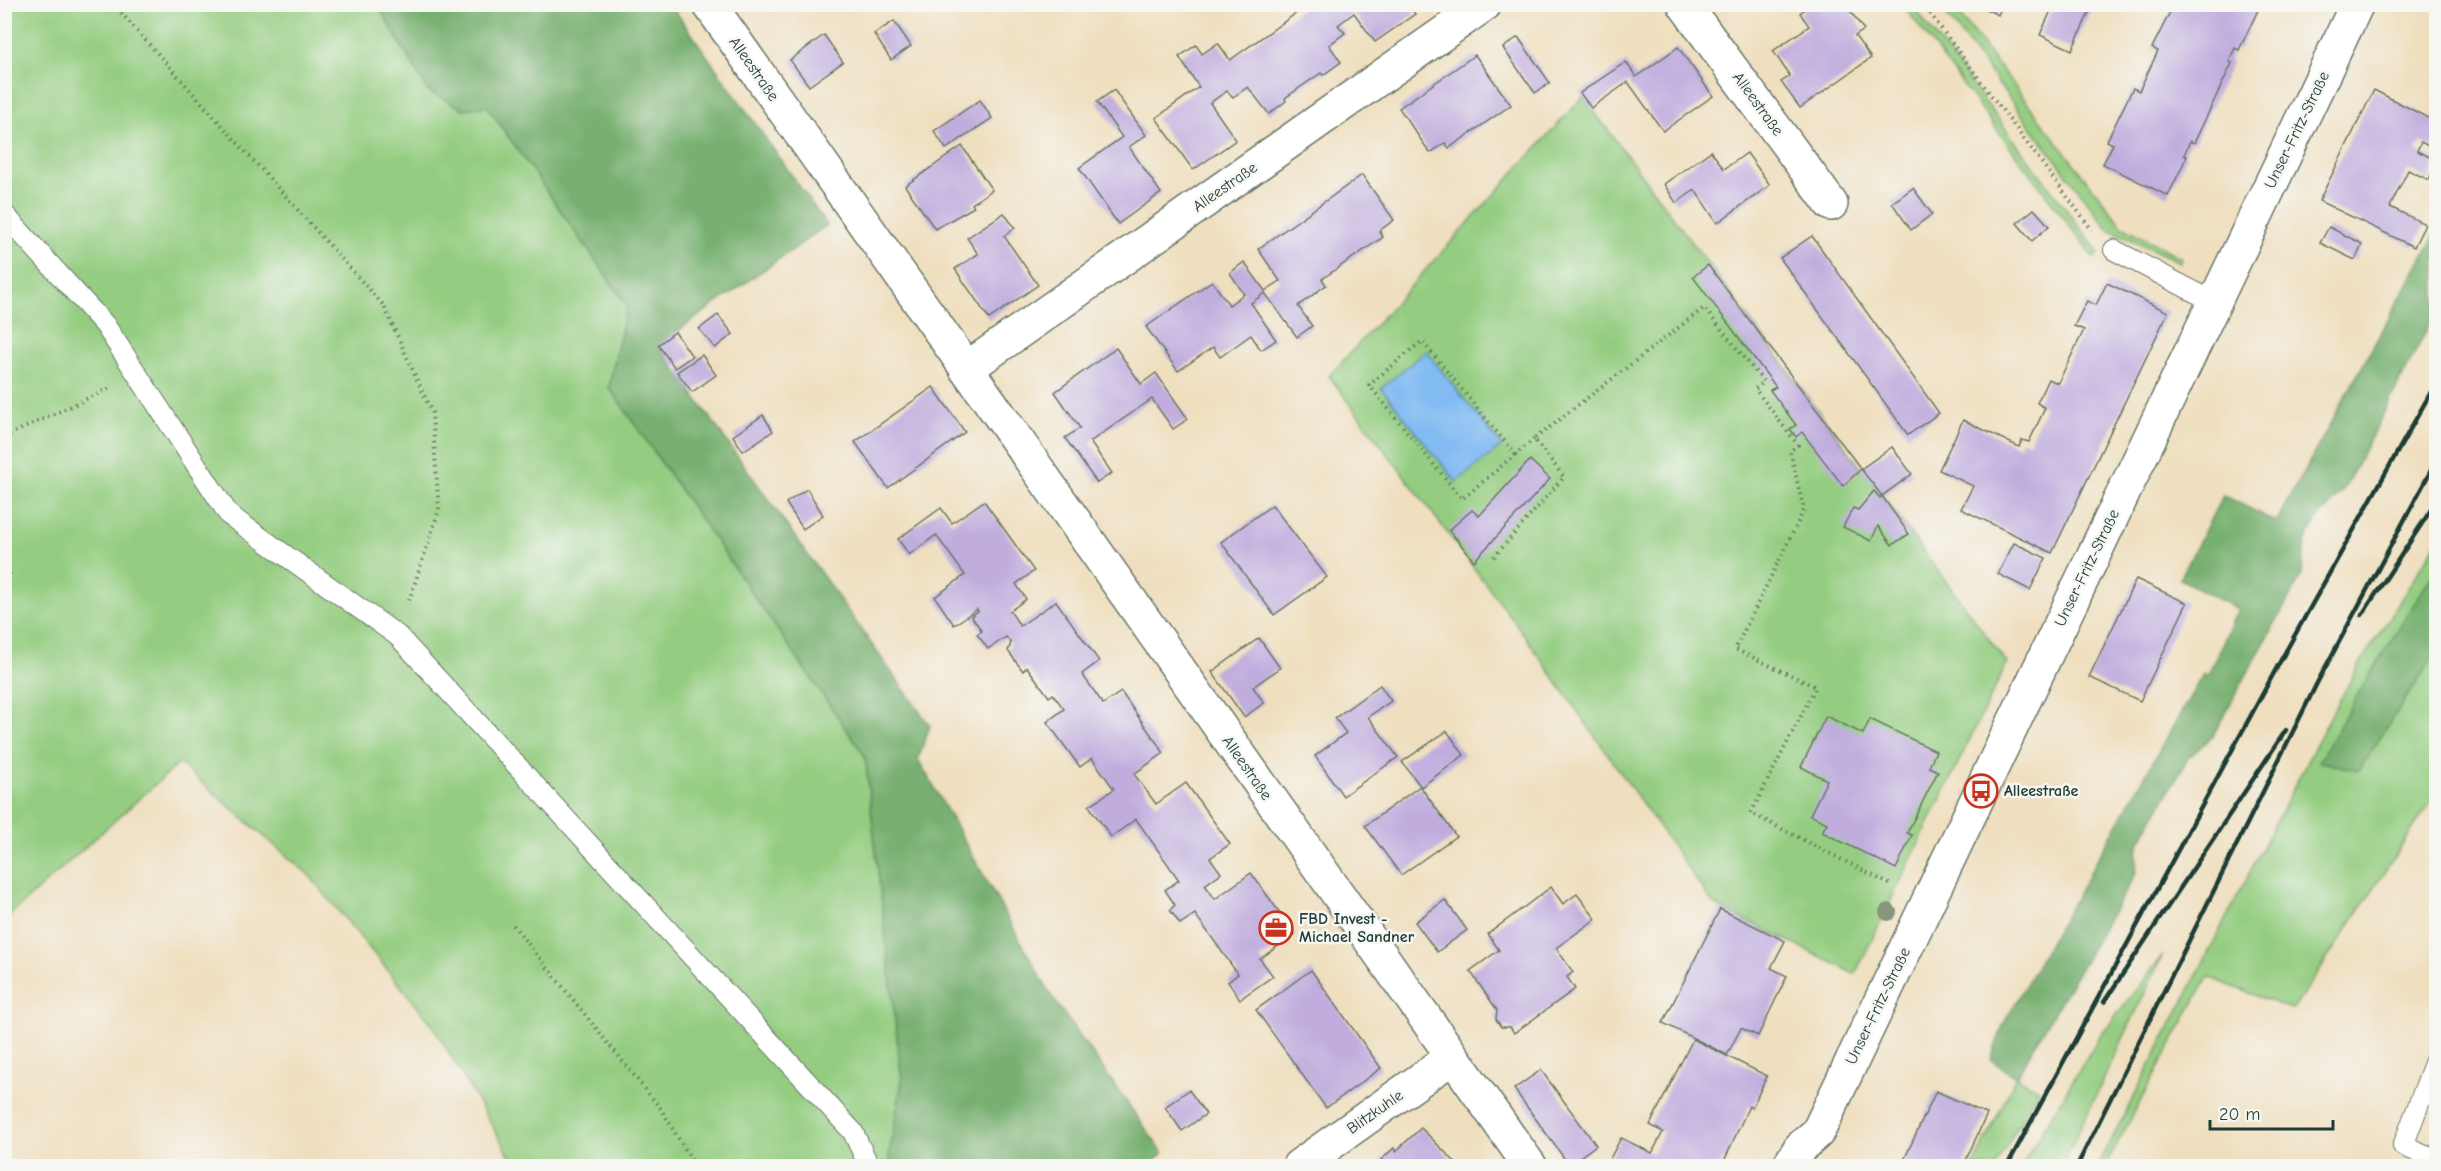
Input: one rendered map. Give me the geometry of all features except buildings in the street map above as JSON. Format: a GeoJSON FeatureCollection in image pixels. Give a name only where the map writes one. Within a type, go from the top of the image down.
{"type":"FeatureCollection","features":[{"type":"Feature","properties":{"kind":"street","name":"Alleestraße"},"geometry":{"type":"LineString","coordinates":[[708,4],[1530,1167]]}},
{"type":"Feature","properties":{"kind":"street","name":"Alleestraße"},"geometry":{"type":"LineString","coordinates":[[966,369],[1485,4]]}},
{"type":"Feature","properties":{"kind":"street","name":"Alleestraße"},"geometry":{"type":"LineString","coordinates":[[1684,4],[1831,204]]}},
{"type":"Feature","properties":{"kind":"street","name":"Unser-Fritz-Straße"},"geometry":{"type":"LineString","coordinates":[[1789,1167],[1800,1148],[1818,1132],[2357,4]]}},
{"type":"Feature","properties":{"kind":"street","name":"Blitzkuhle"},"geometry":{"type":"LineString","coordinates":[[1299,1167],[1452,1058]]}},
{"type":"Feature","properties":{"kind":"street","name":"Unser-Fritz-Straße"},"geometry":{"type":"LineString","coordinates":[[1815,1167],[1819,1154],[1818,1132]]}},
{"type":"Feature","properties":{"kind":"lane"},"geometry":{"type":"LineString","coordinates":[[4,214],[105,325],[229,515],[398,636],[853,1132],[868,1167]]}},
{"type":"Feature","properties":{"kind":"lane"},"geometry":{"type":"LineString","coordinates":[[2114,250],[2214,302]]}},
{"type":"Feature","properties":{"kind":"lane"},"geometry":{"type":"LineString","coordinates":[[2436,1058],[2403,1146],[2436,1159]]}},
{"type":"Feature","properties":{"kind":"path"},"geometry":{"type":"LineString","coordinates":[[113,4],[384,306],[432,413],[439,510],[398,636]]}},
{"type":"Feature","properties":{"kind":"path"},"geometry":{"type":"LineString","coordinates":[[1923,4],[2096,235],[2114,250]]}},
{"type":"Feature","properties":{"kind":"path"},"geometry":{"type":"LineString","coordinates":[[1516,455],[1422,341],[1369,385],[1462,499],[1516,455],[1534,439],[1704,308],[1764,382],[1755,389],[1798,445],[1790,452],[1804,510],[1735,649],[1816,687],[1751,813],[1887,883]]}},
{"type":"Feature","properties":{"kind":"path"},"geometry":{"type":"LineString","coordinates":[[4,437],[137,375]]}},
{"type":"Feature","properties":{"kind":"path"},"geometry":{"type":"LineString","coordinates":[[1494,557],[1564,477],[1534,439]]}},
{"type":"Feature","properties":{"kind":"path"},"geometry":{"type":"LineString","coordinates":[[4,544],[10,576],[4,579]]}},
{"type":"Feature","properties":{"kind":"path"},"geometry":{"type":"LineString","coordinates":[[513,925],[661,1109],[695,1167]]}},
{"type":"Feature","properties":{"kind":"green space"},"geometry":{"type":"Polygon","coordinates":[[[5,5],[378,5],[428,91],[463,109],[487,106],[627,305],[609,387],[865,756],[902,1081],[889,1155],[892,1166],[516,1166],[432,1024],[309,875],[179,763],[5,919],[5,5]]]}},
{"type":"Feature","properties":{"kind":"green space"},"geometry":{"type":"Polygon","coordinates":[[[378,5],[671,5],[827,225],[658,345],[930,726],[918,759],[1052,997],[1163,1153],[1147,1166],[892,1166],[889,1155],[902,1081],[865,756],[609,387],[627,305],[487,106],[463,109],[428,91],[378,5]]]}},
{"type":"Feature","properties":{"kind":"green space"},"geometry":{"type":"Polygon","coordinates":[[[1903,5],[1912,5],[2099,253],[2094,258],[1903,5]]]}},
{"type":"Feature","properties":{"kind":"green space"},"geometry":{"type":"Polygon","coordinates":[[[1939,5],[1952,5],[2122,226],[2182,258],[2180,262],[2108,229],[1939,5]]]}},
{"type":"Feature","properties":{"kind":"green space"},"geometry":{"type":"Polygon","coordinates":[[[1583,97],[2007,663],[1855,974],[1713,904],[1519,628],[1329,376],[1583,97]]]}},
{"type":"Feature","properties":{"kind":"green space"},"geometry":{"type":"Polygon","coordinates":[[[2436,233],[2436,312],[2343,491],[2317,519],[2305,543],[2302,575],[2212,737],[2188,758],[2138,845],[2136,873],[2016,1077],[1991,1060],[2003,1025],[2203,674],[2208,675],[2238,609],[2180,579],[2223,495],[2276,522],[2436,233]]]}},
{"type":"Feature","properties":{"kind":"green space"},"geometry":{"type":"Polygon","coordinates":[[[2436,544],[2436,570],[2427,586],[2359,770],[2436,653],[2436,794],[2293,1010],[2208,977],[2105,1166],[2098,1166],[2329,719],[2361,662],[2436,544]]]}},
{"type":"Feature","properties":{"kind":"green space"},"geometry":{"type":"Polygon","coordinates":[[[2436,569],[2436,653],[2359,770],[2319,762],[2361,689],[2436,569]]]}},
{"type":"Feature","properties":{"kind":"green space"},"geometry":{"type":"Polygon","coordinates":[[[2163,955],[2062,1166],[2021,1166],[2098,1039],[2163,955]]]}},
{"type":"Feature","properties":{"kind":"green space"},"geometry":{"type":"Polygon","coordinates":[[[2016,1077],[2038,1089],[1996,1166],[1973,1166],[2016,1077]]]}},
{"type":"Feature","properties":{"kind":"water"},"geometry":{"type":"Polygon","coordinates":[[[1426,351],[1502,446],[1456,482],[1381,388],[1426,351]]]}},
{"type":"Feature","properties":{"kind":"railway"},"geometry":{"type":"LineString","coordinates":[[2007,1166],[2282,658],[2436,383]]}},
{"type":"Feature","properties":{"kind":"railway"},"geometry":{"type":"LineString","coordinates":[[2077,1166],[2317,683],[2436,461]]}},
{"type":"Feature","properties":{"kind":"railway"},"geometry":{"type":"LineString","coordinates":[[2362,615],[2436,502]]}},
{"type":"Feature","properties":{"kind":"railway"},"geometry":{"type":"LineString","coordinates":[[2104,1002],[2286,730]]}},
{"type":"Feature","properties":{"kind":"place","name":"Alleestraße"},"geometry":{"type":"Point","coordinates":[1981,791]}},
{"type":"Feature","properties":{"kind":"place","name":"FBD Invest - Michael Sandner"},"geometry":{"type":"Point","coordinates":[1276,928]}}]}
